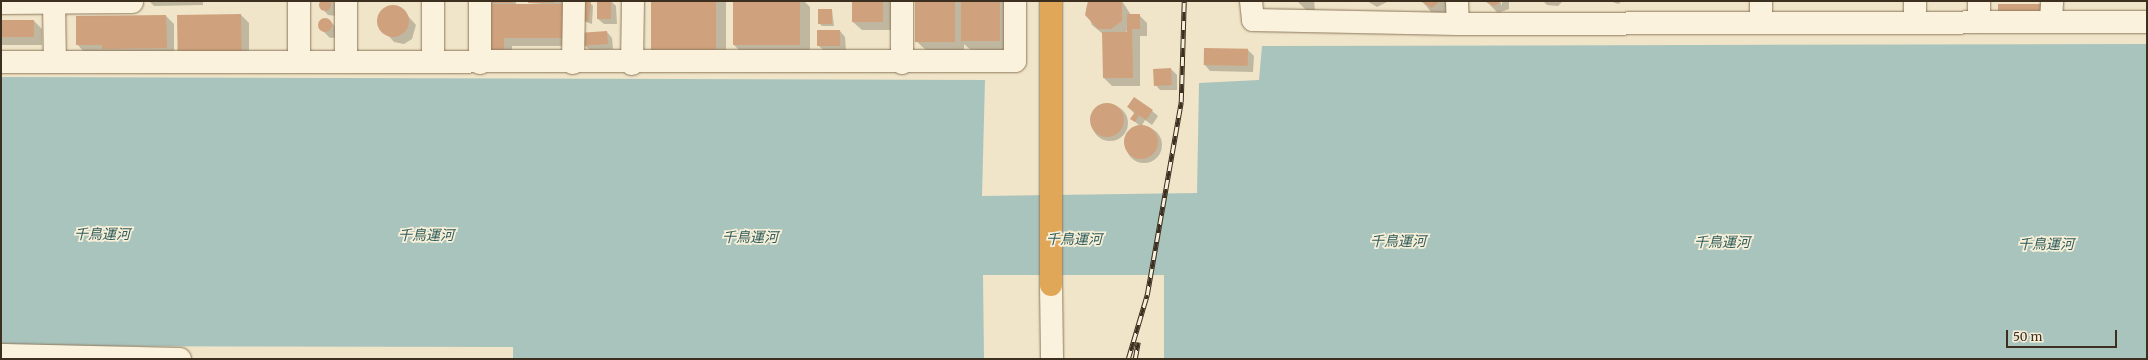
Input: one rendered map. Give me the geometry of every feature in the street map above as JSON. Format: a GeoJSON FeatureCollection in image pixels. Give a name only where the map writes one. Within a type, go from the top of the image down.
{"type":"FeatureCollection","features":[{"type":"Feature","properties":{"kind":"highway"},"geometry":{"type":"LineString","coordinates":[[1051,1],[1050,189],[1052,285]]}},
{"type":"Feature","properties":{"kind":"street"},"geometry":{"type":"LineString","coordinates":[[299,1],[299,62]]}},
{"type":"Feature","properties":{"kind":"street"},"geometry":{"type":"LineString","coordinates":[[346,1],[346,62]]}},
{"type":"Feature","properties":{"kind":"street"},"geometry":{"type":"LineString","coordinates":[[433,1],[433,62]]}},
{"type":"Feature","properties":{"kind":"street"},"geometry":{"type":"LineString","coordinates":[[480,1],[480,63]]}},
{"type":"Feature","properties":{"kind":"street"},"geometry":{"type":"LineString","coordinates":[[573,63],[574,1]]}},
{"type":"Feature","properties":{"kind":"street"},"geometry":{"type":"LineString","coordinates":[[632,64],[633,1]]}},
{"type":"Feature","properties":{"kind":"street"},"geometry":{"type":"LineString","coordinates":[[902,1],[902,63]]}},
{"type":"Feature","properties":{"kind":"street"},"geometry":{"type":"LineString","coordinates":[[1,62],[433,62],[632,64],[1015,61],[1015,1]]}},
{"type":"Feature","properties":{"kind":"street"},"geometry":{"type":"LineString","coordinates":[[1251,1],[1253,20],[1458,24],[1761,11],[2051,11],[2147,22]]}},
{"type":"Feature","properties":{"kind":"street"},"geometry":{"type":"LineString","coordinates":[[1458,1],[1458,24]]}},
{"type":"Feature","properties":{"kind":"street"},"geometry":{"type":"LineString","coordinates":[[54,2],[55,62]]}},
{"type":"Feature","properties":{"kind":"street"},"geometry":{"type":"LineString","coordinates":[[1,3],[132,2]]}},
{"type":"Feature","properties":{"kind":"street"},"geometry":{"type":"LineString","coordinates":[[1052,285],[1052,359]]}},
{"type":"Feature","properties":{"kind":"street"},"geometry":{"type":"LineString","coordinates":[[1,355],[180,359]]}},
{"type":"Feature","properties":{"kind":"water","name":"千鳥運河"},"geometry":{"type":"Polygon","coordinates":[[[2147,44],[2147,359],[1164,359],[1164,275],[983,275],[984,359],[513,359],[513,347],[1,346],[1,77],[985,80],[982,196],[1197,193],[1199,83],[1259,80],[1262,46],[2147,44]]]}},
{"type":"Feature","properties":{"kind":"building"},"geometry":{"type":"Polygon","coordinates":[[[325,-1],[329,1],[331,5],[329,9],[325,11],[321,9],[319,5],[321,1],[325,-1]]]}},
{"type":"Feature","properties":{"kind":"building"},"geometry":{"type":"Polygon","coordinates":[[[489,1],[513,1],[513,3],[489,3],[489,1]]]}},
{"type":"Feature","properties":{"kind":"building"},"geometry":{"type":"Polygon","coordinates":[[[528,1],[554,1],[554,3],[528,3],[528,1]]]}},
{"type":"Feature","properties":{"kind":"building"},"geometry":{"type":"Polygon","coordinates":[[[583,1],[591,2],[589,22],[581,21],[583,1]]]}},
{"type":"Feature","properties":{"kind":"building"},"geometry":{"type":"Polygon","coordinates":[[[597,1],[611,1],[611,19],[597,19],[597,1]]]}},
{"type":"Feature","properties":{"kind":"building"},"geometry":{"type":"Polygon","coordinates":[[[651,1],[716,1],[716,52],[651,52],[651,1]]]}},
{"type":"Feature","properties":{"kind":"building"},"geometry":{"type":"Polygon","coordinates":[[[733,1],[800,1],[800,45],[733,45],[733,1]]]}},
{"type":"Feature","properties":{"kind":"building"},"geometry":{"type":"Polygon","coordinates":[[[852,1],[883,1],[883,22],[852,22],[852,1]]]}},
{"type":"Feature","properties":{"kind":"building"},"geometry":{"type":"Polygon","coordinates":[[[915,1],[955,1],[955,42],[915,42],[915,1]]]}},
{"type":"Feature","properties":{"kind":"building"},"geometry":{"type":"Polygon","coordinates":[[[961,1],[1000,1],[1000,41],[961,41],[961,1]]]}},
{"type":"Feature","properties":{"kind":"building"},"geometry":{"type":"Polygon","coordinates":[[[1088,1],[1122,1],[1122,21],[1111,29],[1098,29],[1085,15],[1088,1]]]}},
{"type":"Feature","properties":{"kind":"building"},"geometry":{"type":"Polygon","coordinates":[[[1420,1],[1440,1],[1432,8],[1420,1]]]}},
{"type":"Feature","properties":{"kind":"building"},"geometry":{"type":"Polygon","coordinates":[[[1484,1],[1502,1],[1494,6],[1484,1]]]}},
{"type":"Feature","properties":{"kind":"building"},"geometry":{"type":"Polygon","coordinates":[[[485,4],[566,4],[565,38],[504,38],[504,50],[488,51],[485,4]]]}},
{"type":"Feature","properties":{"kind":"building"},"geometry":{"type":"Polygon","coordinates":[[[1998,4],[2041,4],[2041,13],[1998,13],[1998,4]]]}},
{"type":"Feature","properties":{"kind":"building"},"geometry":{"type":"Polygon","coordinates":[[[393,5],[402,8],[406,12],[409,21],[406,30],[402,34],[393,37],[384,34],[380,30],[377,21],[380,12],[384,8],[393,5]]]}},
{"type":"Feature","properties":{"kind":"building"},"geometry":{"type":"Polygon","coordinates":[[[818,9],[832,9],[832,24],[818,24],[818,9]]]}},
{"type":"Feature","properties":{"kind":"building"},"geometry":{"type":"Polygon","coordinates":[[[241,14],[242,53],[178,54],[177,15],[241,14]]]}},
{"type":"Feature","properties":{"kind":"building"},"geometry":{"type":"Polygon","coordinates":[[[1127,14],[1140,14],[1140,29],[1132,29],[1133,78],[1103,78],[1102,32],[1127,32],[1127,14]]]}},
{"type":"Feature","properties":{"kind":"building"},"geometry":{"type":"Polygon","coordinates":[[[166,15],[167,48],[102,49],[102,45],[76,45],[76,16],[166,15]]]}},
{"type":"Feature","properties":{"kind":"building"},"geometry":{"type":"Polygon","coordinates":[[[322,18],[328,18],[332,22],[332,28],[328,32],[322,32],[318,28],[318,22],[322,18]]]}},
{"type":"Feature","properties":{"kind":"building"},"geometry":{"type":"Polygon","coordinates":[[[1,20],[34,20],[34,37],[1,37],[1,20]]]}},
{"type":"Feature","properties":{"kind":"building"},"geometry":{"type":"Polygon","coordinates":[[[817,30],[840,30],[840,46],[817,46],[817,30]]]}},
{"type":"Feature","properties":{"kind":"building"},"geometry":{"type":"Polygon","coordinates":[[[607,31],[608,44],[583,46],[582,33],[607,31]]]}},
{"type":"Feature","properties":{"kind":"building"},"geometry":{"type":"Polygon","coordinates":[[[1204,48],[1248,49],[1248,66],[1204,65],[1204,48]]]}},
{"type":"Feature","properties":{"kind":"building"},"geometry":{"type":"Polygon","coordinates":[[[1171,68],[1172,85],[1154,86],[1153,69],[1171,68]]]}},
{"type":"Feature","properties":{"kind":"building"},"geometry":{"type":"Polygon","coordinates":[[[1134,97],[1153,110],[1146,120],[1139,115],[1135,122],[1130,119],[1135,112],[1127,107],[1134,97]]]}},
{"type":"Feature","properties":{"kind":"building"},"geometry":{"type":"Polygon","coordinates":[[[1110,103],[1119,108],[1123,113],[1123,127],[1119,132],[1114,136],[1104,137],[1100,136],[1091,127],[1090,117],[1091,113],[1100,104],[1110,103]]]}},
{"type":"Feature","properties":{"kind":"building"},"geometry":{"type":"Polygon","coordinates":[[[1144,125],[1153,130],[1157,135],[1157,149],[1153,154],[1148,158],[1138,159],[1134,158],[1125,149],[1124,139],[1125,135],[1134,126],[1144,125]]]}},
{"type":"Feature","properties":{"kind":"railway"},"geometry":{"type":"LineString","coordinates":[[1128,359],[1147,295],[1181,102],[1184,1]]}},
{"type":"Feature","properties":{"kind":"railway"},"geometry":{"type":"LineString","coordinates":[[1135,359],[1138,342]]}}]}
